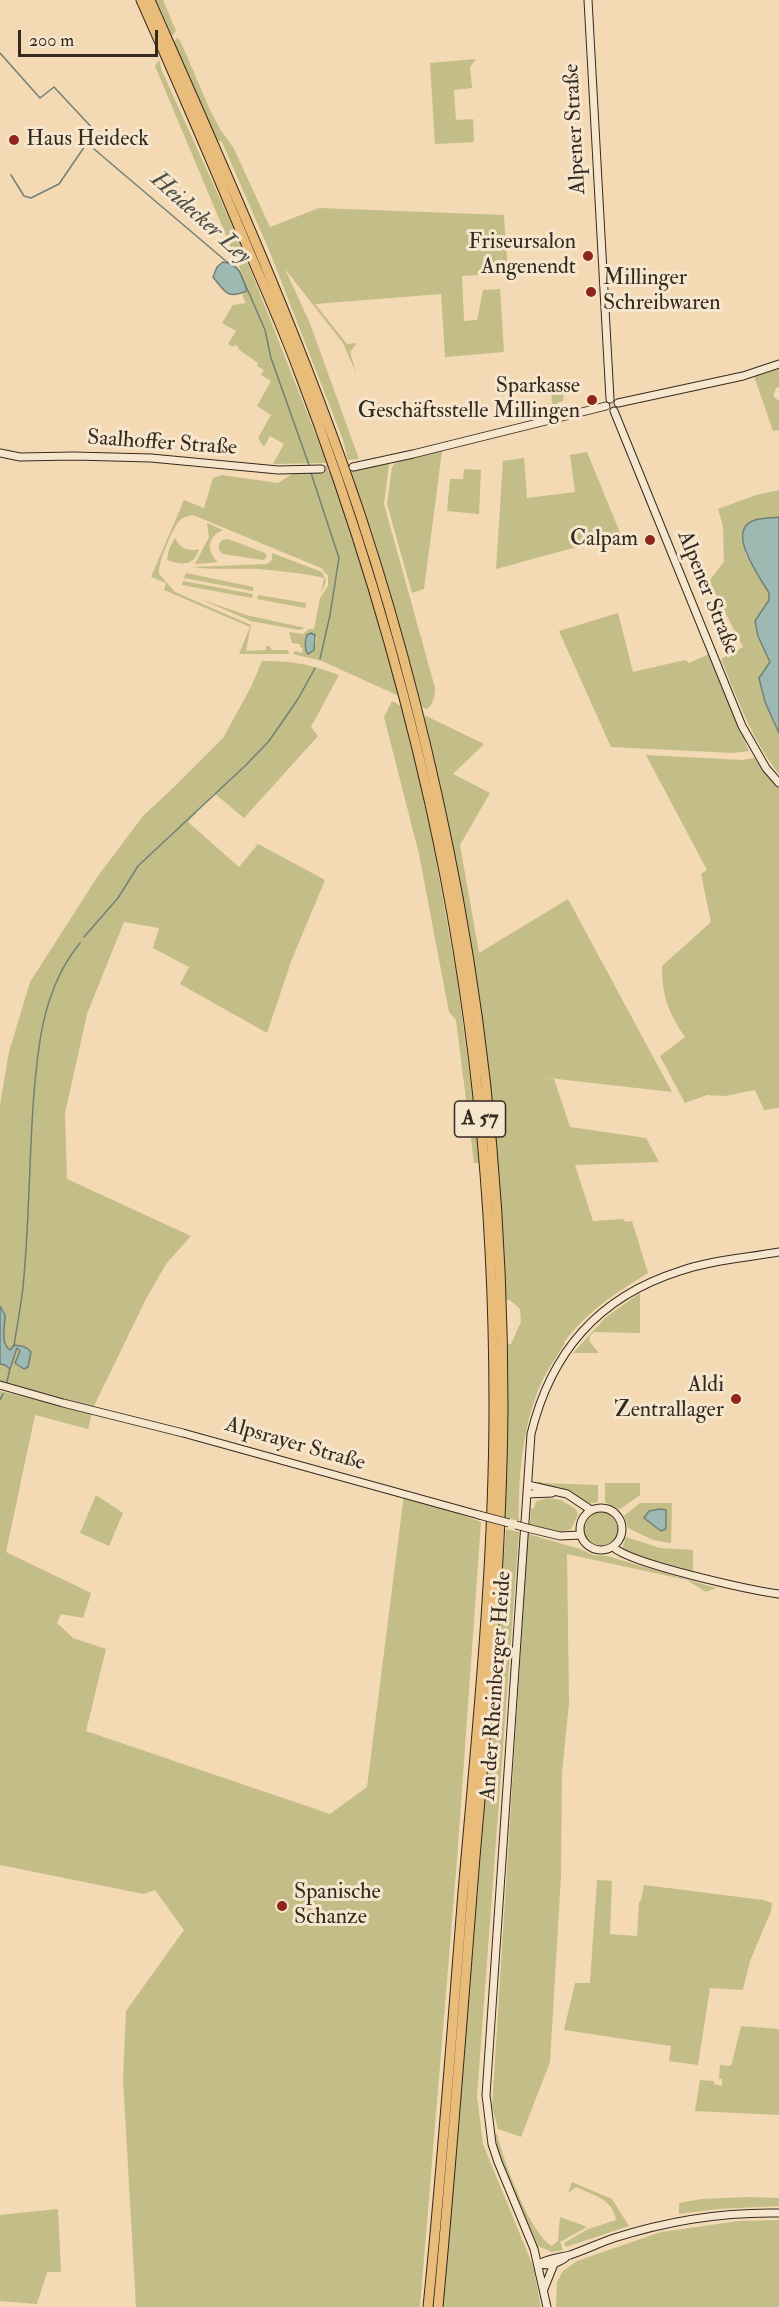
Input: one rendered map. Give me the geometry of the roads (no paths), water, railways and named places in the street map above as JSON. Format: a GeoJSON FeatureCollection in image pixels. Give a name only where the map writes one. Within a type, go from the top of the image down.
{"type":"FeatureCollection","features":[{"type":"Feature","properties":{"kind":"highway","name":"A 57"},"geometry":{"type":"LineString","coordinates":[[141,0],[191,112],[298,368],[357,536],[395,660],[431,806],[450,905],[470,1034],[483,1155],[491,1287],[494,1408],[491,1508],[476,1746],[434,2291],[438,2307]]}},
{"type":"Feature","properties":{"kind":"highway","name":"A 57"},"geometry":{"type":"LineString","coordinates":[[150,0],[306,368],[359,513],[401,651],[421,728],[458,900],[479,1034],[490,1131],[499,1264],[502,1406],[499,1534],[490,1674],[434,2291],[428,2307]]}},
{"type":"Feature","properties":{"kind":"street","name":"Alpener Straße"},"geometry":{"type":"LineString","coordinates":[[588,0],[610,399]]}},
{"type":"Feature","properties":{"kind":"street"},"geometry":{"type":"LineString","coordinates":[[618,403],[743,376],[779,364]]}},
{"type":"Feature","properties":{"kind":"street"},"geometry":{"type":"LineString","coordinates":[[606,406],[610,399],[618,403]]}},
{"type":"Feature","properties":{"kind":"street"},"geometry":{"type":"LineString","coordinates":[[606,406],[610,411],[614,411],[618,403]]}},
{"type":"Feature","properties":{"kind":"street"},"geometry":{"type":"LineString","coordinates":[[353,467],[606,406]]}},
{"type":"Feature","properties":{"kind":"street","name":"Alpener Straße"},"geometry":{"type":"LineString","coordinates":[[614,411],[742,726],[766,768],[779,783]]}},
{"type":"Feature","properties":{"kind":"street","name":"Saalhoffer Straße"},"geometry":{"type":"LineString","coordinates":[[0,453],[20,457],[151,458],[278,470],[321,468]]}},
{"type":"Feature","properties":{"kind":"street","name":"An der Rheinberger Heide"},"geometry":{"type":"LineString","coordinates":[[547,2307],[539,2264],[492,2144],[486,2095],[531,1434],[547,1384],[562,1358],[590,1323],[628,1292],[681,1270],[779,1252]]}},
{"type":"Feature","properties":{"kind":"street","name":"Alpsrayer Straße"},"geometry":{"type":"LineString","coordinates":[[0,1385],[531,1529],[560,1536],[580,1535]]}},
{"type":"Feature","properties":{"kind":"street"},"geometry":{"type":"LineString","coordinates":[[528,1485],[567,1494],[591,1510],[607,1509],[619,1519],[622,1532],[613,1547],[603,1550],[592,1549],[580,1535],[581,1523],[591,1510]]}},
{"type":"Feature","properties":{"kind":"street"},"geometry":{"type":"LineString","coordinates":[[528,1494],[562,1495],[576,1503],[585,1516]]}},
{"type":"Feature","properties":{"kind":"street"},"geometry":{"type":"LineString","coordinates":[[613,1547],[627,1556],[738,1587],[779,1594]]}},
{"type":"Feature","properties":{"kind":"street"},"geometry":{"type":"LineString","coordinates":[[539,2264],[554,2264],[614,2238],[678,2222],[732,2215],[779,2213]]}},
{"type":"Feature","properties":{"kind":"street"},"geometry":{"type":"LineString","coordinates":[[539,2264],[549,2259],[568,2256]]}},
{"type":"Feature","properties":{"kind":"street"},"geometry":{"type":"LineString","coordinates":[[544,2289],[554,2264]]}},
{"type":"Feature","properties":{"kind":"water"},"geometry":{"type":"Polygon","coordinates":[[[223,262],[237,268],[247,291],[231,294],[221,287],[213,277],[217,267],[223,262]]]}},
{"type":"Feature","properties":{"kind":"water"},"geometry":{"type":"Polygon","coordinates":[[[779,517],[779,733],[765,702],[759,678],[770,662],[758,636],[755,621],[769,600],[769,593],[752,566],[743,543],[743,533],[746,525],[755,520],[779,517]]]}},
{"type":"Feature","properties":{"kind":"water"},"geometry":{"type":"Polygon","coordinates":[[[311,633],[315,635],[314,650],[308,654],[305,642],[307,635],[311,633]]]}},
{"type":"Feature","properties":{"kind":"water"},"geometry":{"type":"Polygon","coordinates":[[[0,1306],[5,1315],[4,1335],[7,1347],[10,1350],[14,1345],[22,1346],[31,1352],[28,1367],[24,1369],[15,1363],[20,1351],[17,1348],[10,1369],[0,1364],[0,1306]]]}},
{"type":"Feature","properties":{"kind":"water"},"geometry":{"type":"Polygon","coordinates":[[[666,1510],[666,1529],[661,1531],[644,1518],[649,1511],[666,1510]]]}},
{"type":"Feature","properties":{"kind":"waterway","name":"Heidecker Ley"},"geometry":{"type":"LineString","coordinates":[[0,53],[40,98],[54,87],[95,131],[87,143],[89,144]]}},
{"type":"Feature","properties":{"kind":"waterway"},"geometry":{"type":"LineString","coordinates":[[11,175],[24,196],[31,198],[59,184],[87,143]]}},
{"type":"Feature","properties":{"kind":"waterway","name":"Heidecker Ley"},"geometry":{"type":"LineString","coordinates":[[94,149],[232,264]]}},
{"type":"Feature","properties":{"kind":"waterway","name":"Heidecker Ley"},"geometry":{"type":"LineString","coordinates":[[236,267],[265,330],[271,358],[309,465]]}},
{"type":"Feature","properties":{"kind":"waterway"},"geometry":{"type":"LineString","coordinates":[[311,473],[339,558],[320,659]]}},
{"type":"Feature","properties":{"kind":"waterway"},"geometry":{"type":"LineString","coordinates":[[84,937],[118,898],[138,866],[269,741],[298,699],[315,668]]}},
{"type":"Feature","properties":{"kind":"waterway"},"geometry":{"type":"LineString","coordinates":[[14,1346],[25,1264],[33,1107],[40,1042],[49,1000],[57,980],[80,943]]}},
{"type":"Feature","properties":{"kind":"waterway"},"geometry":{"type":"LineString","coordinates":[[7,1382],[10,1368]]}},
{"type":"Feature","properties":{"kind":"waterway"},"geometry":{"type":"LineString","coordinates":[[0,1400],[3,1394]]}},
{"type":"Feature","properties":{"kind":"tunnel"},"geometry":{"type":"LineString","coordinates":[[321,469],[353,467]]}},
{"type":"Feature","properties":{"kind":"place","name":"Haus Heideck"},"geometry":{"type":"Point","coordinates":[14,140]}},
{"type":"Feature","properties":{"kind":"place","name":"Friseursalon Angenendt"},"geometry":{"type":"Point","coordinates":[588,256]}},
{"type":"Feature","properties":{"kind":"place","name":"Millinger Schreibwaren"},"geometry":{"type":"Point","coordinates":[591,292]}},
{"type":"Feature","properties":{"kind":"place","name":"Sparkasse Geschäftsstelle Millingen"},"geometry":{"type":"Point","coordinates":[592,400]}},
{"type":"Feature","properties":{"kind":"place","name":"Calpam"},"geometry":{"type":"Point","coordinates":[650,540]}},
{"type":"Feature","properties":{"kind":"place","name":"Aldi Zentrallager"},"geometry":{"type":"Point","coordinates":[736,1399]}},
{"type":"Feature","properties":{"kind":"place","name":"Spanische Schanze"},"geometry":{"type":"Point","coordinates":[282,1906]}}]}
